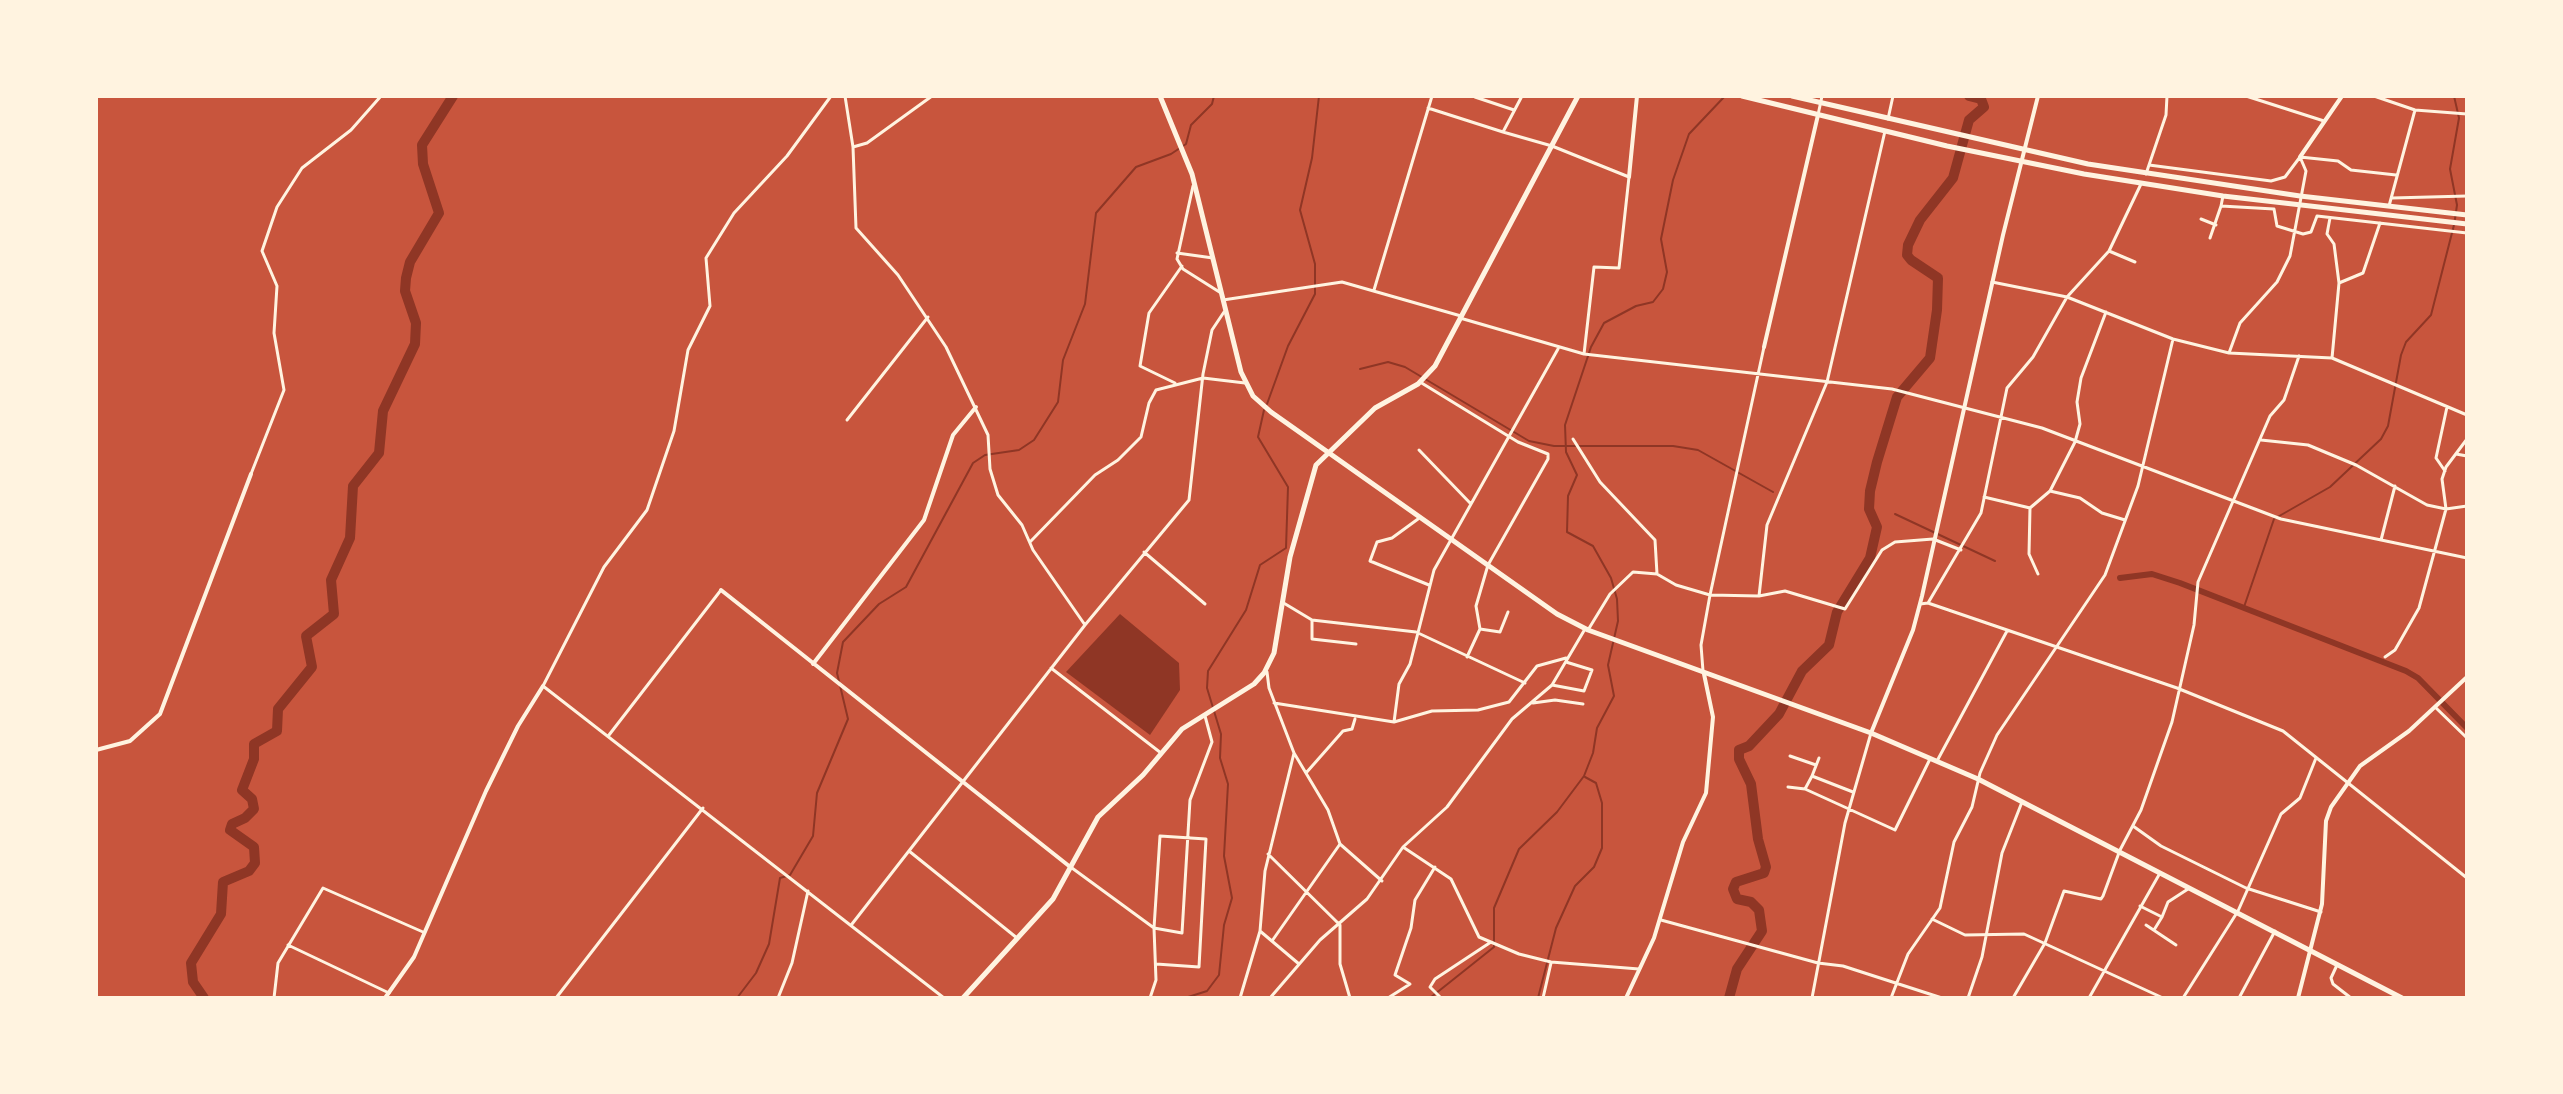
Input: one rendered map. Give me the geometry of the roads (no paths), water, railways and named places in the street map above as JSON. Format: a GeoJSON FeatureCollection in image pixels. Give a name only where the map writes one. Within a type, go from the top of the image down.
{"type":"FeatureCollection","features":[{"type":"Feature","properties":{"kind":"main road"},"geometry":{"type":"LineString","coordinates":[[1160,96],[1194,183],[1245,383],[1271,412],[1557,614],[1616,642],[1871,733],[1978,779],[2402,998]]}},
{"type":"Feature","properties":{"kind":"main road"},"geometry":{"type":"LineString","coordinates":[[963,998],[1053,899],[1090,827],[1182,729],[1254,684],[1266,669],[1274,653],[1309,480],[1327,451],[1375,408],[1420,382],[1435,366],[1578,96]]}},
{"type":"Feature","properties":{"kind":"main road"},"geometry":{"type":"LineString","coordinates":[[1742,96],[2022,163],[2223,196],[2467,224]]}},
{"type":"Feature","properties":{"kind":"main road"},"geometry":{"type":"LineString","coordinates":[[1792,96],[1822,100],[2025,152],[2146,174],[2467,215]]}},
{"type":"Feature","properties":{"kind":"street"},"geometry":{"type":"LineString","coordinates":[[96,750],[130,741],[160,714],[284,390],[274,333],[277,286],[262,251],[277,207],[302,168],[351,130],[381,96]]}},
{"type":"Feature","properties":{"kind":"street"},"geometry":{"type":"LineString","coordinates":[[288,945],[387,995],[414,957],[492,778],[604,567],[647,510],[674,431],[688,350],[710,306],[706,258],[734,213],[787,156],[831,96]]}},
{"type":"Feature","properties":{"kind":"street"},"geometry":{"type":"LineString","coordinates":[[845,96],[853,147],[856,228],[898,275],[928,317],[988,435],[990,469],[998,495],[1022,525],[1085,625]]}},
{"type":"Feature","properties":{"kind":"street"},"geometry":{"type":"LineString","coordinates":[[853,147],[867,143],[932,96]]}},
{"type":"Feature","properties":{"kind":"street"},"geometry":{"type":"LineString","coordinates":[[1374,290],[1432,96]]}},
{"type":"Feature","properties":{"kind":"street"},"geometry":{"type":"LineString","coordinates":[[1503,132],[1522,96]]}},
{"type":"Feature","properties":{"kind":"street"},"geometry":{"type":"LineString","coordinates":[[1585,354],[1594,267],[1619,268],[1637,96]]}},
{"type":"Feature","properties":{"kind":"street"},"geometry":{"type":"LineString","coordinates":[[1888,119],[1893,96]]}},
{"type":"Feature","properties":{"kind":"street"},"geometry":{"type":"LineString","coordinates":[[1812,998],[1848,811],[1871,733],[1913,630],[1920,604],[1992,282],[2038,96]]}},
{"type":"Feature","properties":{"kind":"street"},"geometry":{"type":"LineString","coordinates":[[2146,174],[2166,115],[2167,96]]}},
{"type":"Feature","properties":{"kind":"street"},"geometry":{"type":"LineString","coordinates":[[2246,96],[2324,121]]}},
{"type":"Feature","properties":{"kind":"street"},"geometry":{"type":"LineString","coordinates":[[2149,165],[2271,181],[2285,177],[2342,96]]}},
{"type":"Feature","properties":{"kind":"street"},"geometry":{"type":"LineString","coordinates":[[2374,96],[2415,110],[2467,114]]}},
{"type":"Feature","properties":{"kind":"street"},"geometry":{"type":"LineString","coordinates":[[1475,97],[1514,110]]}},
{"type":"Feature","properties":{"kind":"street"},"geometry":{"type":"LineString","coordinates":[[1626,998],[1660,919],[1683,842],[1710,779],[1713,717],[1701,645],[1764,347],[1822,100]]}},
{"type":"Feature","properties":{"kind":"street"},"geometry":{"type":"LineString","coordinates":[[1428,108],[1552,146],[1629,177]]}},
{"type":"Feature","properties":{"kind":"street"},"geometry":{"type":"LineString","coordinates":[[2389,206],[2415,110]]}},
{"type":"Feature","properties":{"kind":"street"},"geometry":{"type":"LineString","coordinates":[[1759,596],[1767,525],[1827,382],[1885,131]]}},
{"type":"Feature","properties":{"kind":"street"},"geometry":{"type":"LineString","coordinates":[[2300,157],[2338,161],[2351,170],[2396,175]]}},
{"type":"Feature","properties":{"kind":"street"},"geometry":{"type":"LineString","coordinates":[[2229,353],[2240,323],[2277,282],[2290,256],[2292,231],[2306,171],[2300,157]]}},
{"type":"Feature","properties":{"kind":"street"},"geometry":{"type":"LineString","coordinates":[[1194,183],[1177,253],[1182,266],[1222,296],[1342,282],[1585,354],[1892,389],[2042,428],[2281,519],[2467,558]]}},
{"type":"Feature","properties":{"kind":"street"},"geometry":{"type":"LineString","coordinates":[[1928,603],[1981,513],[2007,388],[2033,357],[2067,297],[2109,251],[2141,184]]}},
{"type":"Feature","properties":{"kind":"street"},"geometry":{"type":"LineString","coordinates":[[2210,238],[2223,196]]}},
{"type":"Feature","properties":{"kind":"street"},"geometry":{"type":"LineString","coordinates":[[2392,198],[2467,196]]}},
{"type":"Feature","properties":{"kind":"street"},"geometry":{"type":"LineString","coordinates":[[2221,206],[2274,209],[2277,226],[2308,234],[2317,216],[2467,233]]}},
{"type":"Feature","properties":{"kind":"street"},"geometry":{"type":"LineString","coordinates":[[2330,218],[2327,234],[2334,244],[2339,283],[2332,358]]}},
{"type":"Feature","properties":{"kind":"street"},"geometry":{"type":"LineString","coordinates":[[2201,219],[2216,225]]}},
{"type":"Feature","properties":{"kind":"street"},"geometry":{"type":"LineString","coordinates":[[2339,283],[2363,273],[2380,223]]}},
{"type":"Feature","properties":{"kind":"street"},"geometry":{"type":"LineString","coordinates":[[2109,251],[2135,262]]}},
{"type":"Feature","properties":{"kind":"street"},"geometry":{"type":"LineString","coordinates":[[1177,253],[1213,258]]}},
{"type":"Feature","properties":{"kind":"street"},"geometry":{"type":"LineString","coordinates":[[1175,383],[1140,366],[1149,313],[1182,266]]}},
{"type":"Feature","properties":{"kind":"street"},"geometry":{"type":"LineString","coordinates":[[1992,282],[2067,297],[2173,339],[2229,353],[2332,358],[2467,415]]}},
{"type":"Feature","properties":{"kind":"street"},"geometry":{"type":"LineString","coordinates":[[852,924],[1085,625],[1189,500],[1203,378],[1212,330],[1226,311]]}},
{"type":"Feature","properties":{"kind":"street"},"geometry":{"type":"LineString","coordinates":[[2038,574],[2029,554],[2030,508],[2050,491],[2075,442],[2080,424],[2077,402],[2081,378],[2106,312]]}},
{"type":"Feature","properties":{"kind":"street"},"geometry":{"type":"LineString","coordinates":[[847,420],[928,317]]}},
{"type":"Feature","properties":{"kind":"street"},"geometry":{"type":"LineString","coordinates":[[1891,998],[1908,954],[1940,908],[1949,856],[1972,807],[1978,779],[2008,716],[2042,670],[2053,647],[2077,621],[2095,593],[2125,520],[2142,466],[2173,339]]}},
{"type":"Feature","properties":{"kind":"street"},"geometry":{"type":"LineString","coordinates":[[1394,722],[1399,684],[1410,664],[1429,585],[1452,537],[1559,348]]}},
{"type":"Feature","properties":{"kind":"street"},"geometry":{"type":"LineString","coordinates":[[2013,998],[2045,943],[2064,891],[2101,899],[2133,826],[2172,722],[2177,688],[2194,625],[2198,582],[2270,416],[2284,400],[2299,356]]}},
{"type":"Feature","properties":{"kind":"street"},"geometry":{"type":"LineString","coordinates":[[1030,542],[1095,475],[1118,460],[1141,437],[1153,393],[1175,383],[1203,378],[1245,383]]}},
{"type":"Feature","properties":{"kind":"street"},"geometry":{"type":"LineString","coordinates":[[1420,382],[1509,437],[1543,451],[1548,459],[1488,565],[1476,606],[1480,629],[1467,657]]}},
{"type":"Feature","properties":{"kind":"street"},"geometry":{"type":"LineString","coordinates":[[2385,657],[2395,650],[2414,621],[2436,552],[2446,509],[2445,471],[2436,458],[2447,406]]}},
{"type":"Feature","properties":{"kind":"street"},"geometry":{"type":"LineString","coordinates":[[813,664],[924,520],[953,435],[976,407]]}},
{"type":"Feature","properties":{"kind":"street"},"geometry":{"type":"LineString","coordinates":[[1573,439],[1600,482],[1655,540],[1657,574]]}},
{"type":"Feature","properties":{"kind":"street"},"geometry":{"type":"LineString","coordinates":[[2445,471],[2467,439]]}},
{"type":"Feature","properties":{"kind":"street"},"geometry":{"type":"LineString","coordinates":[[2261,440],[2308,445],[2395,486],[2427,505],[2446,509],[2467,506]]}},
{"type":"Feature","properties":{"kind":"street"},"geometry":{"type":"LineString","coordinates":[[1419,450],[1471,504]]}},
{"type":"Feature","properties":{"kind":"street"},"geometry":{"type":"LineString","coordinates":[[2456,454],[2467,456]]}},
{"type":"Feature","properties":{"kind":"street"},"geometry":{"type":"LineString","coordinates":[[2381,540],[2395,486]]}},
{"type":"Feature","properties":{"kind":"street"},"geometry":{"type":"LineString","coordinates":[[2050,491],[2080,498],[2102,513],[2125,520]]}},
{"type":"Feature","properties":{"kind":"street"},"geometry":{"type":"LineString","coordinates":[[1984,497],[2030,508]]}},
{"type":"Feature","properties":{"kind":"street"},"geometry":{"type":"LineString","coordinates":[[1422,516],[1392,538],[1377,542],[1370,561],[1429,585]]}},
{"type":"Feature","properties":{"kind":"street"},"geometry":{"type":"LineString","coordinates":[[1270,998],[1320,940],[1340,925],[1382,881],[1403,847],[1447,807],[1512,719],[1552,685],[1610,594],[1633,572],[1657,574],[1676,585],[1710,595],[1759,596],[1785,591],[1842,609],[1882,550],[1895,542],[1933,539],[1961,550]]}},
{"type":"Feature","properties":{"kind":"street"},"geometry":{"type":"LineString","coordinates":[[1144,552],[1205,604]]}},
{"type":"Feature","properties":{"kind":"street"},"geometry":{"type":"LineString","coordinates":[[609,735],[721,590],[966,781],[1069,866],[1154,928],[1182,933],[1192,790],[1212,742],[1206,712]]}},
{"type":"Feature","properties":{"kind":"street"},"geometry":{"type":"LineString","coordinates":[[1282,602],[1312,620],[1416,632],[1525,683]]}},
{"type":"Feature","properties":{"kind":"street"},"geometry":{"type":"LineString","coordinates":[[1920,604],[1928,603],[2177,688],[2283,731],[2467,878]]}},
{"type":"Feature","properties":{"kind":"street"},"geometry":{"type":"LineString","coordinates":[[1480,629],[1500,632],[1508,612]]}},
{"type":"Feature","properties":{"kind":"street"},"geometry":{"type":"LineString","coordinates":[[1312,620],[1312,639],[1356,644]]}},
{"type":"Feature","properties":{"kind":"street"},"geometry":{"type":"LineString","coordinates":[[1788,787],[1805,789],[1895,830],[2007,631]]}},
{"type":"Feature","properties":{"kind":"street"},"geometry":{"type":"LineString","coordinates":[[1274,703],[1394,722],[1432,711],[1496,707],[1509,702],[1537,666],[1567,660],[1592,670],[1584,691],[1552,685]]}},
{"type":"Feature","properties":{"kind":"street"},"geometry":{"type":"LineString","coordinates":[[1051,668],[1161,753]]}},
{"type":"Feature","properties":{"kind":"street"},"geometry":{"type":"LineString","coordinates":[[1266,669],[1274,703],[1294,753],[1328,810],[1340,844],[1382,881]]}},
{"type":"Feature","properties":{"kind":"street"},"geometry":{"type":"LineString","coordinates":[[2298,998],[2321,912],[2326,821],[2346,784],[2360,766],[2409,731],[2467,677]]}},
{"type":"Feature","properties":{"kind":"street"},"geometry":{"type":"LineString","coordinates":[[543,686],[944,998]]}},
{"type":"Feature","properties":{"kind":"street"},"geometry":{"type":"LineString","coordinates":[[1530,703],[1555,700],[1583,704]]}},
{"type":"Feature","properties":{"kind":"street"},"geometry":{"type":"LineString","coordinates":[[2435,707],[2467,738]]}},
{"type":"Feature","properties":{"kind":"street"},"geometry":{"type":"LineString","coordinates":[[1306,773],[1343,731],[1352,729],[1356,718]]}},
{"type":"Feature","properties":{"kind":"street"},"geometry":{"type":"LineString","coordinates":[[1240,998],[1260,931],[1268,854],[1294,753]]}},
{"type":"Feature","properties":{"kind":"street"},"geometry":{"type":"LineString","coordinates":[[1790,756],[1816,765]]}},
{"type":"Feature","properties":{"kind":"street"},"geometry":{"type":"LineString","coordinates":[[1805,789],[1819,758]]}},
{"type":"Feature","properties":{"kind":"street"},"geometry":{"type":"LineString","coordinates":[[2183,998],[2238,911],[2281,814],[2300,798],[2316,758]]}},
{"type":"Feature","properties":{"kind":"street"},"geometry":{"type":"LineString","coordinates":[[1812,776],[1853,792]]}},
{"type":"Feature","properties":{"kind":"street"},"geometry":{"type":"LineString","coordinates":[[1968,998],[1987,933],[2002,853],[2023,801]]}},
{"type":"Feature","properties":{"kind":"street"},"geometry":{"type":"LineString","coordinates":[[556,998],[703,808]]}},
{"type":"Feature","properties":{"kind":"street"},"geometry":{"type":"LineString","coordinates":[[2133,826],[2161,846],[2246,888],[2321,912]]}},
{"type":"Feature","properties":{"kind":"street"},"geometry":{"type":"LineString","coordinates":[[1150,998],[1156,964],[1154,928],[1160,836],[1206,839],[1199,967],[1156,964]]}},
{"type":"Feature","properties":{"kind":"street"},"geometry":{"type":"LineString","coordinates":[[1272,941],[1340,844]]}},
{"type":"Feature","properties":{"kind":"street"},"geometry":{"type":"LineString","coordinates":[[1403,847],[1451,879],[1476,935],[1551,962],[1640,969]]}},
{"type":"Feature","properties":{"kind":"street"},"geometry":{"type":"LineString","coordinates":[[909,851],[1017,938]]}},
{"type":"Feature","properties":{"kind":"street"},"geometry":{"type":"LineString","coordinates":[[1268,854],[1340,925],[1340,964],[1350,998]]}},
{"type":"Feature","properties":{"kind":"street"},"geometry":{"type":"LineString","coordinates":[[1388,998],[1410,984],[1395,975],[1411,928],[1415,900],[1435,867]]}},
{"type":"Feature","properties":{"kind":"street"},"geometry":{"type":"LineString","coordinates":[[2089,998],[2161,872]]}},
{"type":"Feature","properties":{"kind":"street"},"geometry":{"type":"LineString","coordinates":[[2154,930],[2168,902],[2191,887]]}},
{"type":"Feature","properties":{"kind":"street"},"geometry":{"type":"LineString","coordinates":[[274,998],[278,963],[323,888],[423,932]]}},
{"type":"Feature","properties":{"kind":"street"},"geometry":{"type":"LineString","coordinates":[[778,998],[792,963],[808,891]]}},
{"type":"Feature","properties":{"kind":"street"},"geometry":{"type":"LineString","coordinates":[[2140,906],[2162,917]]}},
{"type":"Feature","properties":{"kind":"street"},"geometry":{"type":"LineString","coordinates":[[1660,919],[1818,963],[1843,966],[1942,998]]}},
{"type":"Feature","properties":{"kind":"street"},"geometry":{"type":"LineString","coordinates":[[1932,919],[1965,935],[2024,934],[2163,998]]}},
{"type":"Feature","properties":{"kind":"street"},"geometry":{"type":"LineString","coordinates":[[2146,925],[2176,945]]}},
{"type":"Feature","properties":{"kind":"street"},"geometry":{"type":"LineString","coordinates":[[2239,998],[2275,930]]}},
{"type":"Feature","properties":{"kind":"street"},"geometry":{"type":"LineString","coordinates":[[1260,931],[1299,964]]}},
{"type":"Feature","properties":{"kind":"street"},"geometry":{"type":"LineString","coordinates":[[1441,998],[1430,987],[1435,979],[1491,941]]}},
{"type":"Feature","properties":{"kind":"street"},"geometry":{"type":"LineString","coordinates":[[1543,998],[1551,962]]}},
{"type":"Feature","properties":{"kind":"street"},"geometry":{"type":"LineString","coordinates":[[2337,964],[2331,981],[2351,998]]}},
{"type":"Feature","properties":{"kind":"waterway"},"geometry":{"type":"LineString","coordinates":[[204,998],[193,982],[191,963],[221,914],[223,882],[249,871],[255,863],[254,847],[230,830],[232,824],[254,809],[252,799],[242,790],[254,759],[254,744],[277,731],[278,709],[312,667],[306,636],[334,614],[331,580],[350,538],[353,486],[379,453],[383,411],[415,344],[416,323],[405,291],[406,278],[410,262],[439,213],[423,164],[422,145],[453,96]]}},
{"type":"Feature","properties":{"kind":"waterway"},"geometry":{"type":"LineString","coordinates":[[737,998],[756,973],[769,944],[780,878],[790,875],[813,836],[817,793],[848,719],[837,673],[843,642],[879,604],[906,587],[973,463],[985,455],[1019,450],[1034,440],[1058,402],[1063,360],[1085,304],[1096,213],[1136,167],[1171,154],[1186,144],[1191,125],[1212,104],[1214,96]]}},
{"type":"Feature","properties":{"kind":"waterway"},"geometry":{"type":"LineString","coordinates":[[1267,404],[1288,346],[1315,294],[1315,264],[1300,210],[1312,158],[1319,96]]}},
{"type":"Feature","properties":{"kind":"waterway"},"geometry":{"type":"LineString","coordinates":[[1430,998],[1494,947],[1494,908],[1519,849],[1557,812],[1584,776],[1593,753],[1597,728],[1614,696],[1608,665],[1618,621],[1617,599],[1611,578],[1593,546],[1567,532],[1568,496],[1577,475],[1566,452],[1565,425],[1591,347],[1604,323],[1636,306],[1653,302],[1663,289],[1667,272],[1661,239],[1673,180],[1689,134],[1725,96]]}},
{"type":"Feature","properties":{"kind":"waterway"},"geometry":{"type":"LineString","coordinates":[[1729,998],[1737,969],[1762,931],[1759,910],[1751,902],[1737,899],[1733,889],[1736,882],[1764,873],[1766,867],[1758,839],[1751,784],[1739,759],[1739,750],[1749,746],[1779,714],[1802,671],[1829,645],[1837,612],[1870,558],[1877,527],[1869,509],[1870,491],[1877,462],[1897,397],[1930,358],[1937,310],[1938,278],[1911,260],[1907,255],[1908,245],[1920,220],[1953,178],[1969,120],[1984,107],[1981,99],[1969,96]]}},
{"type":"Feature","properties":{"kind":"waterway"},"geometry":{"type":"LineString","coordinates":[[2454,96],[2459,118],[2450,169],[2457,205],[2455,219]]}},
{"type":"Feature","properties":{"kind":"waterway"},"geometry":{"type":"LineString","coordinates":[[2244,607],[2274,519],[2330,487],[2381,439],[2388,426],[2401,355],[2406,342],[2431,315],[2454,225]]}},
{"type":"Feature","properties":{"kind":"waterway"},"geometry":{"type":"LineString","coordinates":[[1360,369],[1388,362],[1405,367],[1529,441],[1554,446],[1673,446],[1698,450],[1773,492]]}},
{"type":"Feature","properties":{"kind":"waterway"},"geometry":{"type":"LineString","coordinates":[[1185,998],[1207,991],[1219,975],[1224,925],[1232,898],[1224,856],[1228,784],[1220,758],[1221,734],[1207,688],[1208,671],[1246,610],[1260,565],[1286,548],[1288,487],[1258,437],[1264,410]]}},
{"type":"Feature","properties":{"kind":"waterway"},"geometry":{"type":"LineString","coordinates":[[1895,514],[1995,561]]}},
{"type":"Feature","properties":{"kind":"waterway"},"geometry":{"type":"LineString","coordinates":[[2120,578],[2152,574],[2180,583],[2406,671],[2418,678],[2467,728]]}},
{"type":"Feature","properties":{"kind":"waterway"},"geometry":{"type":"LineString","coordinates":[[1538,998],[1556,928],[1575,886],[1594,867],[1602,848],[1602,803],[1596,783],[1585,777]]}}]}
